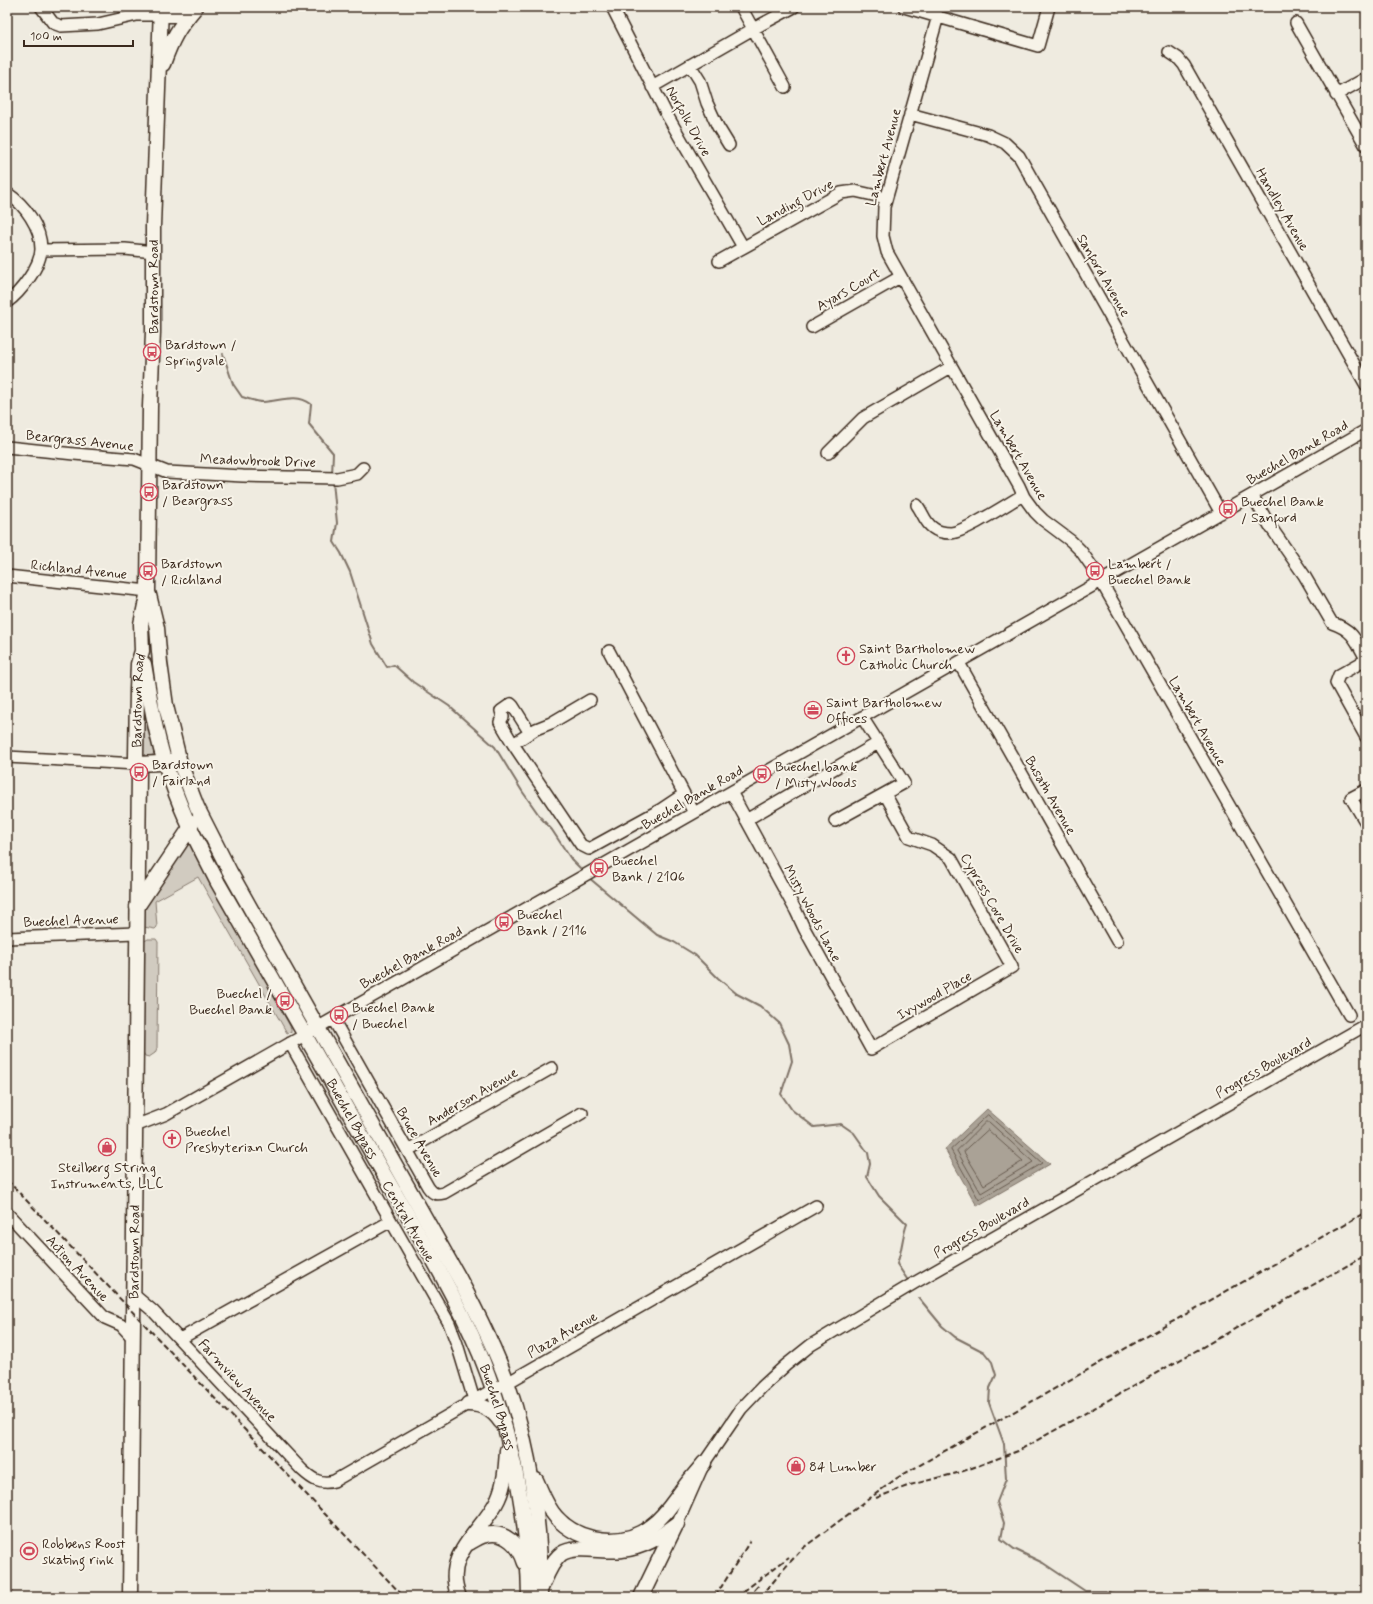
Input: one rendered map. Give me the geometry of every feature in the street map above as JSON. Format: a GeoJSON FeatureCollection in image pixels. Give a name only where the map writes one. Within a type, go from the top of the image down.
{"type":"FeatureCollection","features":[{"type":"Feature","properties":{"kind":"main road"},"geometry":{"type":"LineString","coordinates":[[161,11],[176,15],[196,7]]}},
{"type":"Feature","properties":{"kind":"main road"},"geometry":{"type":"LineString","coordinates":[[159,76],[174,36],[180,26],[196,7]]}},
{"type":"Feature","properties":{"kind":"main road","name":"Bardstown Road"},"geometry":{"type":"LineString","coordinates":[[130,1597],[132,1337],[134,1295],[136,1126],[136,933],[139,772],[137,764],[137,690],[138,664],[142,652],[141,630],[148,591],[157,110],[161,11]]}},
{"type":"Feature","properties":{"kind":"main road","name":"Bardstown Road"},"geometry":{"type":"LineString","coordinates":[[148,591],[157,628],[166,706],[179,759]]}},
{"type":"Feature","properties":{"kind":"main road"},"geometry":{"type":"LineString","coordinates":[[141,630],[157,628]]}},
{"type":"Feature","properties":{"kind":"main road","name":"Buechel Bypass"},"geometry":{"type":"LineString","coordinates":[[142,652],[154,721],[171,782],[190,828],[207,862],[258,953],[311,1031],[459,1278],[488,1334],[507,1383],[520,1424],[528,1462],[535,1514],[534,1592]]}},
{"type":"Feature","properties":{"kind":"main road"},"geometry":{"type":"LineString","coordinates":[[137,764],[165,762],[179,759]]}},
{"type":"Feature","properties":{"kind":"main road","name":"Buechel Bypass"},"geometry":{"type":"LineString","coordinates":[[179,759],[197,806],[221,856],[311,1031],[454,1300],[479,1353],[493,1390],[507,1435],[522,1504],[534,1592]]}},
{"type":"Feature","properties":{"kind":"main road"},"geometry":{"type":"LineString","coordinates":[[137,907],[190,828],[197,806]]}},
{"type":"Feature","properties":{"kind":"main road"},"geometry":{"type":"LineString","coordinates":[[459,1597],[455,1585],[456,1565],[460,1553],[472,1535],[488,1517],[498,1498],[504,1475],[507,1435],[497,1417],[489,1409],[471,1402]]}},
{"type":"Feature","properties":{"kind":"main road"},"geometry":{"type":"LineString","coordinates":[[528,1462],[544,1499],[557,1518],[578,1533],[593,1538],[614,1540],[623,1539],[638,1534],[654,1524],[665,1514],[704,1463]]}},
{"type":"Feature","properties":{"kind":"main road"},"geometry":{"type":"LineString","coordinates":[[534,1592],[556,1558],[564,1552],[578,1549],[616,1551],[630,1549],[656,1539],[677,1524]]}},
{"type":"Feature","properties":{"kind":"main road"},"geometry":{"type":"LineString","coordinates":[[641,1597],[677,1524]]}},
{"type":"Feature","properties":{"kind":"main road"},"geometry":{"type":"LineString","coordinates":[[467,1544],[485,1535],[500,1535],[507,1538],[516,1545],[522,1554],[534,1592]]}},
{"type":"Feature","properties":{"kind":"street"},"geometry":{"type":"LineString","coordinates":[[41,7],[53,23],[61,26],[98,24],[161,11]]}},
{"type":"Feature","properties":{"kind":"street","name":"Norfolk Drive"},"geometry":{"type":"LineString","coordinates":[[612,7],[652,86],[743,247]]}},
{"type":"Feature","properties":{"kind":"street"},"geometry":{"type":"LineString","coordinates":[[741,7],[785,87]]}},
{"type":"Feature","properties":{"kind":"street"},"geometry":{"type":"LineString","coordinates":[[652,86],[794,7]]}},
{"type":"Feature","properties":{"kind":"street"},"geometry":{"type":"LineString","coordinates":[[904,7],[1038,46],[1049,7]]}},
{"type":"Feature","properties":{"kind":"street","name":"Lambert Avenue"},"geometry":{"type":"LineString","coordinates":[[938,16],[886,198],[884,208],[883,236],[887,252],[1023,495],[1042,520],[1071,541],[1081,551],[1100,581],[1349,1015]]}},
{"type":"Feature","properties":{"kind":"street"},"geometry":{"type":"LineString","coordinates":[[1296,23],[1366,146]]}},
{"type":"Feature","properties":{"kind":"street","name":"Handley Avenue"},"geometry":{"type":"LineString","coordinates":[[1169,52],[1178,58],[1184,65],[1366,385]]}},
{"type":"Feature","properties":{"kind":"street"},"geometry":{"type":"LineString","coordinates":[[690,65],[700,82],[718,127],[729,145]]}},
{"type":"Feature","properties":{"kind":"street"},"geometry":{"type":"LineString","coordinates":[[1336,95],[1366,78]]}},
{"type":"Feature","properties":{"kind":"street","name":"Sanford Avenue"},"geometry":{"type":"LineString","coordinates":[[910,114],[988,135],[1005,143],[1019,156],[1221,513]]}},
{"type":"Feature","properties":{"kind":"street","name":"Landing Drive"},"geometry":{"type":"LineString","coordinates":[[719,261],[841,192],[854,191],[886,198]]}},
{"type":"Feature","properties":{"kind":"street"},"geometry":{"type":"LineString","coordinates":[[7,193],[21,204],[37,228],[41,250],[36,267],[27,282],[7,302]]}},
{"type":"Feature","properties":{"kind":"street"},"geometry":{"type":"LineString","coordinates":[[41,250],[114,249],[154,252]]}},
{"type":"Feature","properties":{"kind":"street","name":"Ayars Court"},"geometry":{"type":"LineString","coordinates":[[812,327],[900,277]]}},
{"type":"Feature","properties":{"kind":"street"},"geometry":{"type":"LineString","coordinates":[[828,453],[863,418],[951,367]]}},
{"type":"Feature","properties":{"kind":"street","name":"Buechel Bank Road"},"geometry":{"type":"LineString","coordinates":[[136,1126],[166,1114],[579,880],[1366,430]]}},
{"type":"Feature","properties":{"kind":"street","name":"Beargrass Avenue"},"geometry":{"type":"LineString","coordinates":[[7,447],[134,459],[150,465]]}},
{"type":"Feature","properties":{"kind":"street","name":"Meadowbrook Drive"},"geometry":{"type":"LineString","coordinates":[[150,465],[167,472],[320,478],[336,478],[357,474],[363,468]]}},
{"type":"Feature","properties":{"kind":"street"},"geometry":{"type":"LineString","coordinates":[[917,505],[925,520],[932,528],[949,533],[966,527],[1023,495]]}},
{"type":"Feature","properties":{"kind":"street"},"geometry":{"type":"LineString","coordinates":[[1252,495],[1270,526],[1304,575],[1332,623],[1350,631],[1355,637],[1366,659],[1339,676],[1336,683],[1366,737]]}},
{"type":"Feature","properties":{"kind":"street","name":"Richland Avenue"},"geometry":{"type":"LineString","coordinates":[[7,576],[148,591]]}},
{"type":"Feature","properties":{"kind":"street"},"geometry":{"type":"LineString","coordinates":[[609,651],[694,813]]}},
{"type":"Feature","properties":{"kind":"street","name":"Busath Avenue"},"geometry":{"type":"LineString","coordinates":[[959,663],[1117,941]]}},
{"type":"Feature","properties":{"kind":"street"},"geometry":{"type":"LineString","coordinates":[[513,744],[536,728],[551,723],[590,700]]}},
{"type":"Feature","properties":{"kind":"street"},"geometry":{"type":"LineString","coordinates":[[530,733],[511,704],[502,709],[501,711],[503,718],[500,722],[513,744],[581,844],[589,849],[660,810],[684,794]]}},
{"type":"Feature","properties":{"kind":"street"},"geometry":{"type":"LineString","coordinates":[[835,821],[904,783],[862,717]]}},
{"type":"Feature","properties":{"kind":"street"},"geometry":{"type":"LineString","coordinates":[[746,820],[878,744]]}},
{"type":"Feature","properties":{"kind":"street"},"geometry":{"type":"LineString","coordinates":[[7,757],[137,764]]}},
{"type":"Feature","properties":{"kind":"street"},"geometry":{"type":"LineString","coordinates":[[1366,790],[1351,798],[1366,824]]}},
{"type":"Feature","properties":{"kind":"street","name":"Misty Woods Lane"},"geometry":{"type":"LineString","coordinates":[[731,792],[871,1049]]}},
{"type":"Feature","properties":{"kind":"street","name":"Cypress Cove Drive"},"geometry":{"type":"LineString","coordinates":[[885,794],[909,837],[932,845],[951,858],[1012,967]]}},
{"type":"Feature","properties":{"kind":"street"},"geometry":{"type":"LineString","coordinates":[[207,862],[221,856]]}},
{"type":"Feature","properties":{"kind":"street","name":"Buechel Avenue"},"geometry":{"type":"LineString","coordinates":[[7,938],[136,933]]}},
{"type":"Feature","properties":{"kind":"street","name":"Ivywood Place"},"geometry":{"type":"LineString","coordinates":[[871,1049],[1012,967]]}},
{"type":"Feature","properties":{"kind":"street","name":"Bruce Avenue"},"geometry":{"type":"LineString","coordinates":[[333,1019],[432,1193],[444,1193],[582,1113]]}},
{"type":"Feature","properties":{"kind":"street","name":"Progress Boulevard"},"geometry":{"type":"LineString","coordinates":[[677,1524],[697,1482],[704,1463],[741,1410],[762,1387],[811,1345],[928,1274],[1366,1026]]}},
{"type":"Feature","properties":{"kind":"street","name":"Central Avenue"},"geometry":{"type":"LineString","coordinates":[[290,1043],[449,1323],[457,1344],[471,1402]]}},
{"type":"Feature","properties":{"kind":"street","name":"Anderson Avenue"},"geometry":{"type":"LineString","coordinates":[[408,1150],[552,1068]]}},
{"type":"Feature","properties":{"kind":"street","name":"Plaza Avenue"},"geometry":{"type":"LineString","coordinates":[[322,1483],[334,1481],[816,1206]]}},
{"type":"Feature","properties":{"kind":"street","name":"Action Avenue"},"geometry":{"type":"LineString","coordinates":[[7,1213],[105,1318],[121,1325],[132,1337]]}},
{"type":"Feature","properties":{"kind":"street"},"geometry":{"type":"LineString","coordinates":[[180,1339],[391,1221]]}},
{"type":"Feature","properties":{"kind":"street","name":"Farmview Avenue"},"geometry":{"type":"LineString","coordinates":[[134,1295],[153,1311],[180,1339],[302,1470],[311,1478],[322,1483]]}},
{"type":"Feature","properties":{"kind":"shaded area"},"geometry":{"type":"Polygon","coordinates":[[[142,691],[155,752],[151,756],[142,756],[142,691]]]}},
{"type":"Feature","properties":{"kind":"shaded area"},"geometry":{"type":"Polygon","coordinates":[[[186,842],[191,843],[291,1028],[291,1033],[287,1033],[198,877],[155,901],[157,927],[155,929],[144,927],[144,909],[186,842]]]}},
{"type":"Feature","properties":{"kind":"shaded area"},"geometry":{"type":"Polygon","coordinates":[[[215,862],[219,862],[305,1019],[247,925],[215,862]]]}},
{"type":"Feature","properties":{"kind":"shaded area"},"geometry":{"type":"Polygon","coordinates":[[[148,939],[156,939],[158,942],[157,1048],[155,1053],[149,1057],[145,1056],[143,1052],[143,942],[148,939]]]}},
{"type":"Feature","properties":{"kind":"water"},"geometry":{"type":"Polygon","coordinates":[[[987,1109],[1050,1164],[977,1206],[945,1149],[987,1109]]]}},
{"type":"Feature","properties":{"kind":"waterway"},"geometry":{"type":"LineString","coordinates":[[223,354],[233,384],[242,397],[263,402],[294,398],[311,404],[309,424],[333,453],[332,475]]}},
{"type":"Feature","properties":{"kind":"waterway"},"geometry":{"type":"LineString","coordinates":[[333,481],[337,523],[334,542],[350,572],[373,644],[387,667],[394,665],[413,682],[449,706],[495,747],[522,791],[541,818],[552,830],[571,859],[584,872]]}},
{"type":"Feature","properties":{"kind":"waterway"},"geometry":{"type":"LineString","coordinates":[[588,877],[657,935],[674,942],[695,955],[718,978],[737,994],[760,1006],[779,1023],[789,1044],[792,1061],[781,1094],[792,1110],[814,1127],[841,1124],[854,1133],[868,1153],[870,1164],[867,1177],[879,1196],[907,1224],[897,1264],[907,1279]]}},
{"type":"Feature","properties":{"kind":"waterway"},"geometry":{"type":"LineString","coordinates":[[919,1298],[942,1326],[955,1337],[984,1352],[992,1362],[996,1375],[990,1388],[989,1403],[1004,1444],[1006,1479],[997,1502],[1004,1523],[1001,1539],[1014,1549],[1043,1563],[1085,1591],[1105,1591],[1123,1597]]}},
{"type":"Feature","properties":{"kind":"railway"},"geometry":{"type":"LineString","coordinates":[[7,1180],[404,1597]]}},
{"type":"Feature","properties":{"kind":"railway"},"geometry":{"type":"LineString","coordinates":[[761,1597],[803,1548],[897,1478],[1366,1212]]}},
{"type":"Feature","properties":{"kind":"railway"},"geometry":{"type":"LineString","coordinates":[[876,1498],[910,1485],[961,1472],[1018,1451],[1366,1255]]}},
{"type":"Feature","properties":{"kind":"railway"},"geometry":{"type":"LineString","coordinates":[[715,1597],[750,1541]]}},
{"type":"Feature","properties":{"kind":"railway"},"geometry":{"type":"LineString","coordinates":[[736,1597],[789,1557]]}},
{"type":"Feature","properties":{"kind":"railway"},"geometry":{"type":"LineString","coordinates":[[748,1597],[759,1585]]}},
{"type":"Feature","properties":{"kind":"place","name":"Bardstown / Springvale"},"geometry":{"type":"Point","coordinates":[152,352]}},
{"type":"Feature","properties":{"kind":"place","name":"Bardstown / Beargrass"},"geometry":{"type":"Point","coordinates":[149,492]}},
{"type":"Feature","properties":{"kind":"place","name":"Buechel Bank / Sanford"},"geometry":{"type":"Point","coordinates":[1228,509]}},
{"type":"Feature","properties":{"kind":"place","name":"Bardstown / Richland"},"geometry":{"type":"Point","coordinates":[148,571]}},
{"type":"Feature","properties":{"kind":"place","name":"Lambert / Buechel Bank"},"geometry":{"type":"Point","coordinates":[1095,571]}},
{"type":"Feature","properties":{"kind":"place","name":"Saint Bartholomew Catholic Church"},"geometry":{"type":"Point","coordinates":[846,656]}},
{"type":"Feature","properties":{"kind":"place","name":"Saint Bartholomew Offices"},"geometry":{"type":"Point","coordinates":[813,710]}},
{"type":"Feature","properties":{"kind":"place","name":"Bardstown / Fairland"},"geometry":{"type":"Point","coordinates":[139,772]}},
{"type":"Feature","properties":{"kind":"place","name":"Buechel bank / Misty Woods"},"geometry":{"type":"Point","coordinates":[762,774]}},
{"type":"Feature","properties":{"kind":"place","name":"Buechel Bank / 2106"},"geometry":{"type":"Point","coordinates":[599,868]}},
{"type":"Feature","properties":{"kind":"place","name":"Buechel Bank / 2116"},"geometry":{"type":"Point","coordinates":[504,922]}},
{"type":"Feature","properties":{"kind":"place","name":"Buechel / Buechel Bank"},"geometry":{"type":"Point","coordinates":[285,1001]}},
{"type":"Feature","properties":{"kind":"place","name":"Buechel Bank / Buechel"},"geometry":{"type":"Point","coordinates":[339,1015]}},
{"type":"Feature","properties":{"kind":"place","name":"Buechel Presbyterian Church"},"geometry":{"type":"Point","coordinates":[172,1139]}},
{"type":"Feature","properties":{"kind":"place","name":"Steilberg String Instruments, LLC"},"geometry":{"type":"Point","coordinates":[107,1147]}},
{"type":"Feature","properties":{"kind":"place","name":"84 Lumber"},"geometry":{"type":"Point","coordinates":[796,1466]}},
{"type":"Feature","properties":{"kind":"place","name":"Robbens Roost skating rink"},"geometry":{"type":"Point","coordinates":[29,1551]}}]}
